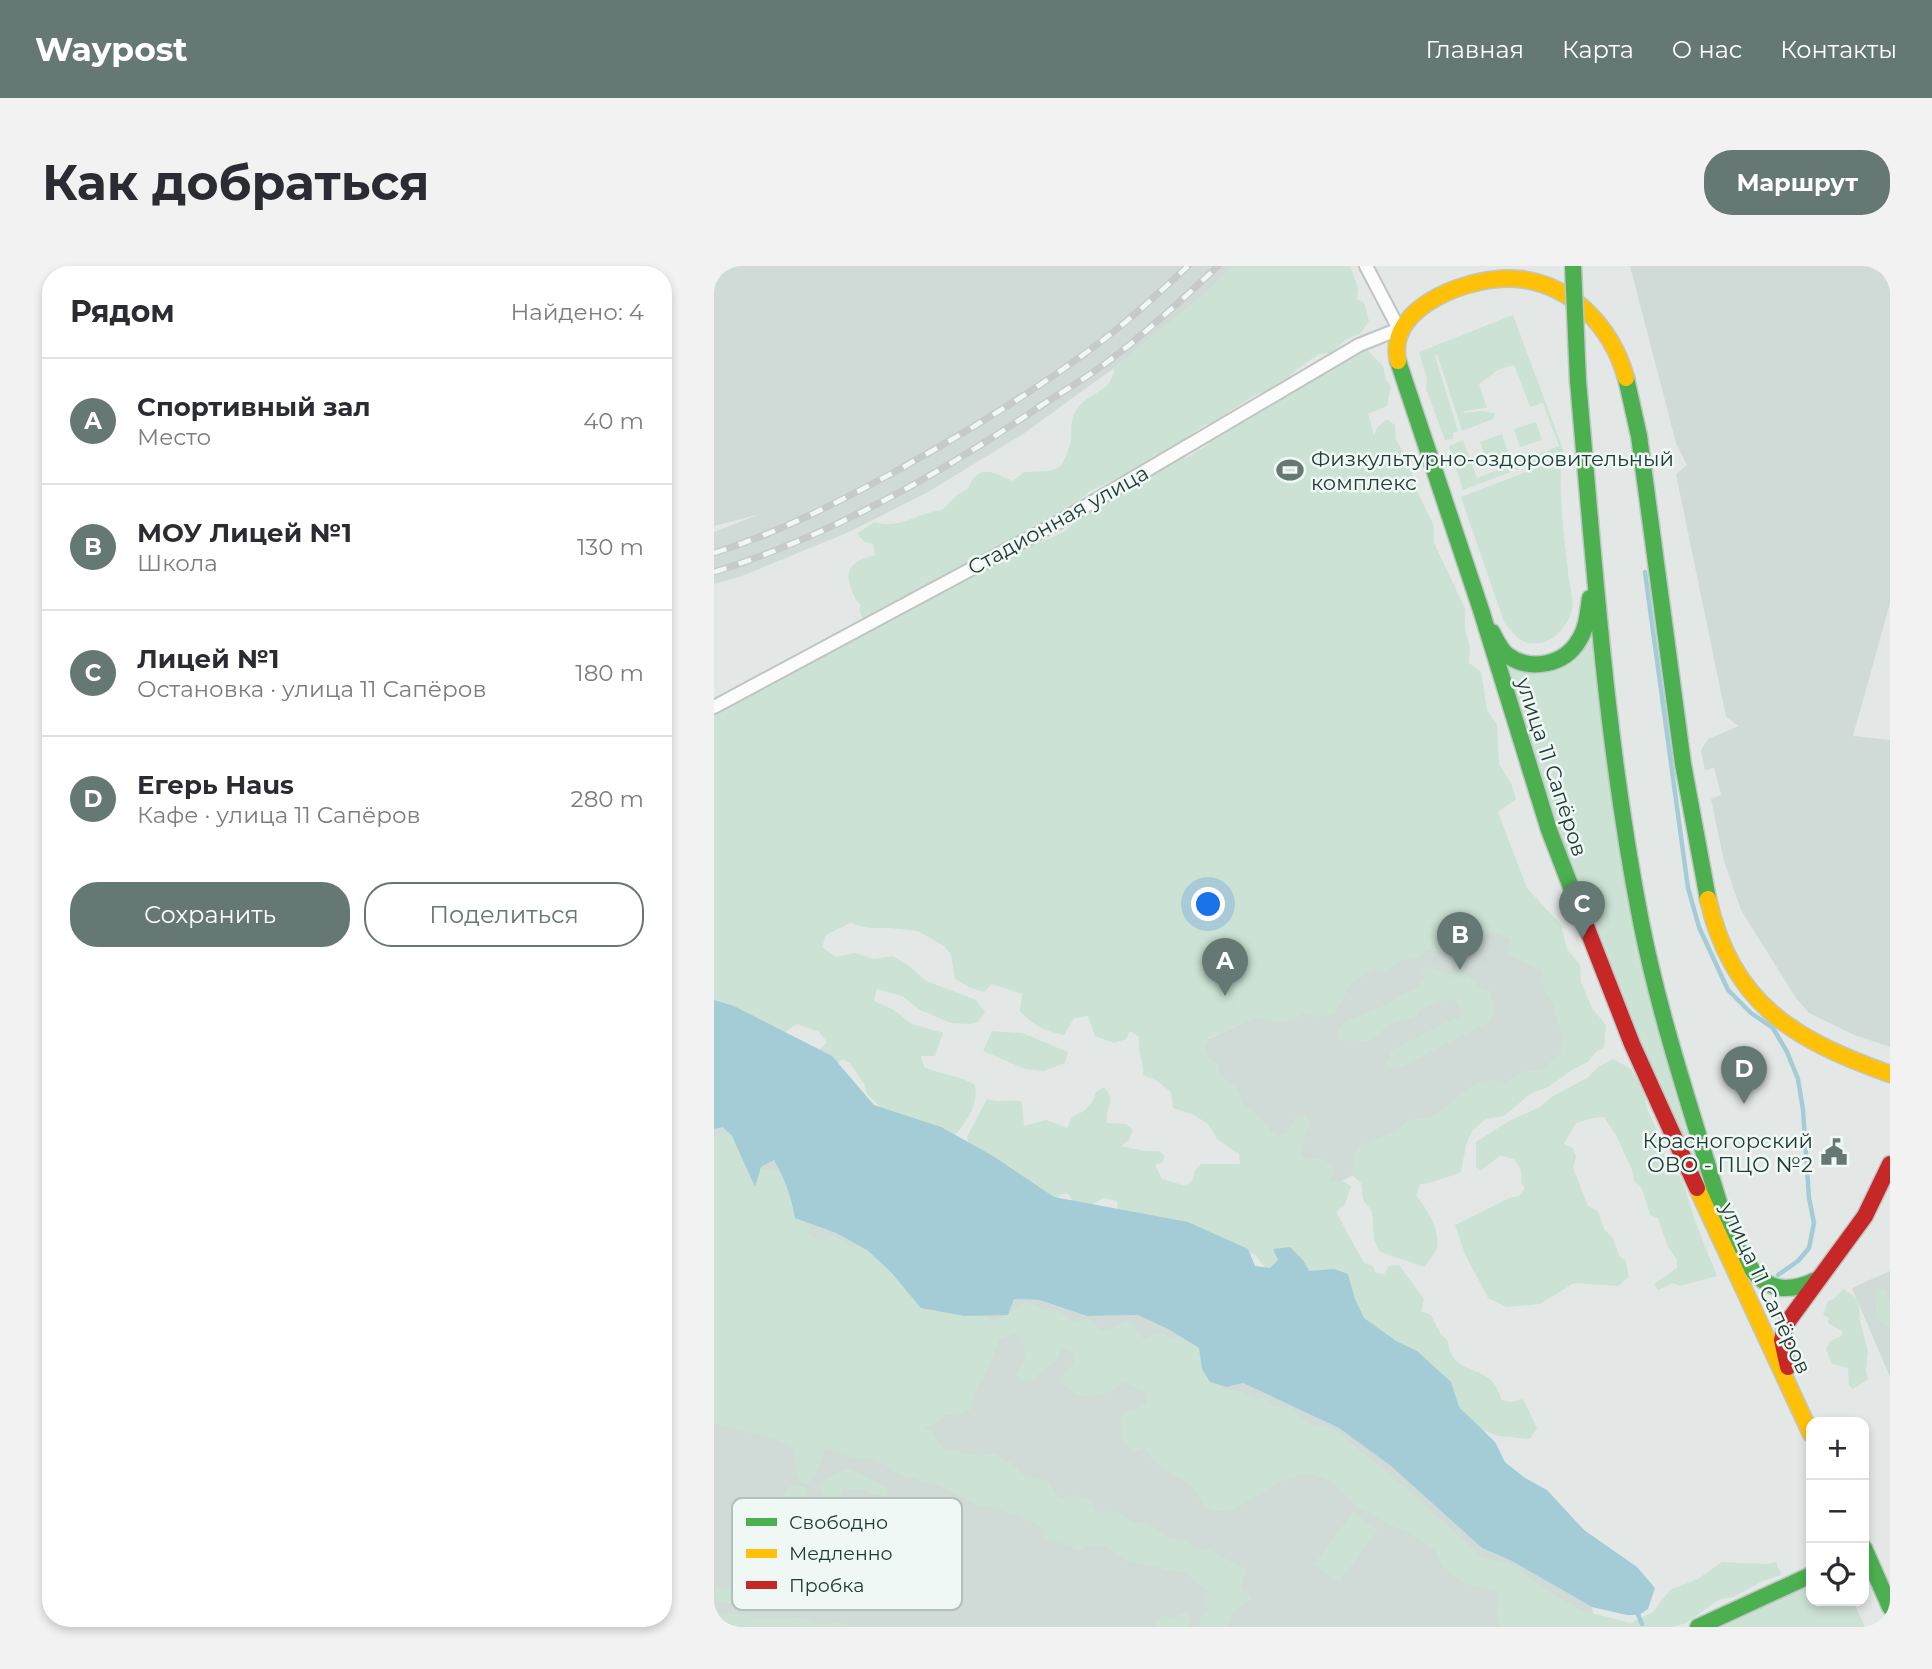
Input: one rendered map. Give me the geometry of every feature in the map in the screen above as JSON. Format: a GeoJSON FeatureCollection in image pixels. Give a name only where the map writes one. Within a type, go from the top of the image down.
{"type":"FeatureCollection","features":[{"type":"Feature","properties":{"kind":"street"},"geometry":{"type":"LineString","coordinates":[[1366,266],[1399,329],[1407,317],[1438,298],[1478,282],[1502,278],[1551,288],[1571,298],[1591,314],[1605,331],[1617,352],[1631,400],[1645,481],[1692,819],[1712,924],[1726,958],[1748,992],[1783,1022],[1809,1041],[1850,1060],[1890,1074]]}},
{"type":"Feature","properties":{"kind":"street"},"geometry":{"type":"LineString","coordinates":[[1573,266],[1578,381],[1605,678],[1620,801],[1642,924],[1675,1058],[1745,1293]]}},
{"type":"Feature","properties":{"kind":"street","name":"улица 11 Сапёров"},"geometry":{"type":"LineString","coordinates":[[1399,329],[1397,357],[1481,610],[1549,830],[1632,1044],[1806,1423]]}},
{"type":"Feature","properties":{"kind":"street","name":"Стадионная улица"},"geometry":{"type":"LineString","coordinates":[[714,707],[1057,523],[1359,345],[1399,329]]}},
{"type":"Feature","properties":{"kind":"street"},"geometry":{"type":"LineString","coordinates":[[1481,610],[1500,646],[1514,659],[1541,664],[1558,661],[1576,646],[1581,637],[1589,612],[1594,560]]}},
{"type":"Feature","properties":{"kind":"street"},"geometry":{"type":"LineString","coordinates":[[1803,1417],[1784,1353],[1783,1331],[1791,1315],[1865,1216],[1890,1164]]}},
{"type":"Feature","properties":{"kind":"street"},"geometry":{"type":"LineString","coordinates":[[1727,1228],[1754,1271],[1767,1285],[1777,1289],[1798,1290],[1823,1275]]}},
{"type":"Feature","properties":{"kind":"street"},"geometry":{"type":"LineString","coordinates":[[1869,1559],[1890,1607]]}},
{"type":"Feature","properties":{"kind":"street"},"geometry":{"type":"LineString","coordinates":[[1869,1572],[1878,1580]]}},
{"type":"Feature","properties":{"kind":"street"},"geometry":{"type":"LineString","coordinates":[[1698,1627],[1806,1577]]}},
{"type":"Feature","properties":{"kind":"shaded area"},"geometry":{"type":"Polygon","coordinates":[[[714,266],[1234,266],[1201,297],[1114,368],[1023,434],[928,492],[849,532],[742,576],[714,584],[714,532],[760,514],[714,526],[714,266]]]}},
{"type":"Feature","properties":{"kind":"shaded area"},"geometry":{"type":"Polygon","coordinates":[[[1630,266],[1890,266],[1890,603],[1853,736],[1890,740],[1890,1047],[1852,1034],[1809,1013],[1796,998],[1741,910],[1724,861],[1711,799],[1721,795],[1714,768],[1705,770],[1701,750],[1708,739],[1739,726],[1726,717],[1676,474],[1687,465],[1676,443],[1630,266]]]}},
{"type":"Feature","properties":{"kind":"shaded area"},"geometry":{"type":"Polygon","coordinates":[[[1528,893],[1593,1047],[1330,1187],[1171,1056],[1528,893]]]}},
{"type":"Feature","properties":{"kind":"shaded area"},"geometry":{"type":"Polygon","coordinates":[[[723,1126],[732,1136],[756,1185],[761,1167],[774,1160],[784,1177],[795,1218],[836,1233],[867,1250],[1014,1299],[1038,1300],[1087,1316],[1138,1315],[1170,1330],[1199,1348],[1227,1387],[1243,1383],[1339,1428],[1391,1466],[1482,1548],[1512,1561],[1592,1607],[1595,1627],[714,1627],[714,1129],[723,1126]]]}},
{"type":"Feature","properties":{"kind":"shaded area"},"geometry":{"type":"Polygon","coordinates":[[[1890,1271],[1890,1377],[1852,1288],[1890,1271]]]}},
{"type":"Feature","properties":{"kind":"green space"},"geometry":{"type":"Polygon","coordinates":[[[1234,266],[1350,266],[1358,288],[1357,299],[1364,302],[1369,321],[1361,333],[1345,340],[1331,353],[1319,354],[1296,370],[1280,386],[1255,395],[1217,422],[1204,425],[1169,451],[1154,456],[1130,472],[1090,491],[1056,518],[1029,528],[996,549],[984,553],[957,573],[945,575],[864,620],[859,610],[861,605],[850,585],[849,573],[858,561],[875,555],[873,544],[865,542],[857,534],[874,522],[900,523],[942,510],[957,495],[968,489],[982,472],[993,473],[1013,481],[1024,472],[1050,471],[1061,466],[1070,445],[1075,413],[1083,402],[1105,387],[1114,368],[1201,297],[1234,266]]]}},
{"type":"Feature","properties":{"kind":"green space"},"geometry":{"type":"Polygon","coordinates":[[[1513,315],[1564,452],[1463,490],[1449,446],[1463,440],[1477,478],[1559,446],[1543,403],[1530,407],[1514,365],[1498,370],[1479,384],[1487,408],[1464,411],[1495,413],[1493,419],[1462,431],[1437,354],[1435,356],[1458,431],[1453,433],[1453,439],[1445,440],[1426,389],[1427,379],[1419,352],[1513,315]]]}},
{"type":"Feature","properties":{"kind":"green space"},"geometry":{"type":"Polygon","coordinates":[[[1366,349],[1383,366],[1386,380],[1391,386],[1387,406],[1368,414],[1374,435],[1387,419],[1395,425],[1396,440],[1412,466],[1413,483],[1434,526],[1434,543],[1465,608],[1465,629],[1470,647],[1469,663],[1481,672],[1487,710],[1497,724],[1499,764],[1511,783],[1516,799],[1498,812],[1527,888],[1561,925],[1567,949],[1580,965],[1581,982],[1592,1008],[1606,1025],[1604,1048],[1597,1051],[1588,1062],[1548,1087],[1530,1094],[1504,1116],[1486,1119],[1472,1131],[1466,1145],[1461,1172],[1420,1184],[1416,1195],[1432,1220],[1438,1241],[1436,1250],[1425,1267],[1380,1252],[1374,1239],[1372,1211],[1363,1200],[1361,1183],[1351,1174],[1354,1156],[1359,1146],[1398,1130],[1409,1119],[1424,1118],[1437,1113],[1478,1082],[1506,1082],[1522,1072],[1544,1068],[1560,1054],[1564,1038],[1553,1004],[1545,992],[1541,970],[1507,954],[1510,939],[1494,932],[1483,931],[1475,933],[1449,952],[1429,949],[1418,959],[1402,960],[1382,973],[1373,970],[1351,984],[1334,1014],[1319,1017],[1305,1012],[1297,1018],[1278,1024],[1257,1017],[1209,1038],[1205,1046],[1209,1058],[1219,1066],[1219,1074],[1238,1089],[1243,1105],[1255,1113],[1276,1136],[1286,1134],[1296,1117],[1305,1114],[1310,1124],[1301,1150],[1303,1157],[1324,1159],[1334,1168],[1330,1182],[1341,1180],[1351,1186],[1345,1204],[1336,1212],[1364,1263],[1373,1266],[1376,1273],[1384,1274],[1389,1266],[1399,1265],[1424,1299],[1421,1311],[1431,1315],[1440,1333],[1448,1341],[1453,1357],[1491,1380],[1502,1400],[1512,1402],[1523,1399],[1537,1428],[1530,1439],[1498,1436],[1473,1426],[1269,1273],[1255,1254],[1239,1252],[1118,1212],[1117,1201],[1104,1198],[1089,1206],[1075,1204],[1068,1194],[1062,1194],[1053,1201],[970,1150],[967,1137],[987,1099],[1022,1102],[1024,1126],[1046,1120],[1067,1128],[1072,1117],[1084,1111],[1096,1092],[1104,1087],[1110,1097],[1107,1123],[1126,1124],[1133,1130],[1129,1140],[1121,1146],[1159,1151],[1165,1156],[1163,1162],[1155,1165],[1162,1179],[1186,1186],[1193,1180],[1195,1170],[1201,1164],[1240,1164],[1239,1154],[1217,1139],[1208,1124],[1194,1115],[1173,1108],[1171,1092],[1157,1081],[1143,1075],[1139,1037],[1130,1031],[1126,1039],[1114,1043],[1095,1036],[1088,1016],[1074,1018],[1064,1035],[1039,1027],[1020,1011],[1022,994],[992,984],[984,992],[955,979],[951,954],[944,946],[918,931],[869,928],[850,923],[826,935],[822,947],[836,957],[855,953],[873,959],[893,956],[926,981],[976,1000],[985,1012],[978,1022],[951,1023],[920,1010],[902,996],[877,989],[874,1001],[894,1010],[912,1024],[943,1033],[935,1056],[921,1056],[924,1067],[975,1085],[973,1108],[952,1139],[890,1117],[867,1094],[864,1084],[850,1063],[842,1059],[833,1069],[813,1056],[827,1042],[819,1032],[797,1024],[780,1035],[714,1010],[714,713],[732,700],[801,662],[821,658],[861,637],[872,627],[1007,549],[1044,541],[1065,531],[1078,519],[1105,504],[1117,488],[1169,460],[1188,457],[1209,444],[1207,439],[1300,383],[1366,349]]]}},
{"type":"Feature","properties":{"kind":"green space"},"geometry":{"type":"Polygon","coordinates":[[[1536,422],[1542,440],[1520,447],[1514,429],[1536,422]]]}},
{"type":"Feature","properties":{"kind":"green space"},"geometry":{"type":"Polygon","coordinates":[[[1502,434],[1508,453],[1486,460],[1480,442],[1502,434]]]}},
{"type":"Feature","properties":{"kind":"green space"},"geometry":{"type":"Polygon","coordinates":[[[1562,458],[1562,515],[1572,610],[1560,632],[1550,640],[1528,643],[1515,635],[1504,622],[1461,497],[1562,458]]]}},
{"type":"Feature","properties":{"kind":"green space"},"geometry":{"type":"Polygon","coordinates":[[[1589,639],[1593,641],[1614,821],[1633,927],[1657,1026],[1704,1191],[1590,924],[1500,659],[1529,672],[1549,672],[1568,661],[1589,639]]]}},
{"type":"Feature","properties":{"kind":"green space"},"geometry":{"type":"Polygon","coordinates":[[[1428,967],[1438,969],[1446,975],[1466,974],[1477,985],[1490,991],[1495,1011],[1489,1022],[1401,1067],[1394,1068],[1387,1064],[1392,1050],[1453,1019],[1460,1019],[1463,1014],[1457,1001],[1447,999],[1421,1009],[1417,1016],[1392,1024],[1367,1042],[1338,1039],[1339,1029],[1346,1021],[1386,1005],[1415,989],[1425,979],[1422,971],[1428,967]]]}},
{"type":"Feature","properties":{"kind":"green space"},"geometry":{"type":"Polygon","coordinates":[[[992,1031],[1022,1033],[1068,1052],[1065,1063],[1044,1071],[1025,1069],[983,1051],[992,1031]]]}},
{"type":"Feature","properties":{"kind":"green space"},"geometry":{"type":"Polygon","coordinates":[[[1613,1059],[1631,1069],[1643,1090],[1663,1152],[1670,1167],[1682,1179],[1717,1276],[1680,1286],[1673,1283],[1658,1290],[1654,1284],[1677,1268],[1677,1260],[1668,1247],[1658,1218],[1650,1215],[1642,1189],[1634,1181],[1632,1170],[1616,1135],[1604,1117],[1593,1118],[1576,1123],[1564,1144],[1573,1148],[1576,1157],[1573,1168],[1588,1206],[1598,1211],[1604,1229],[1613,1238],[1619,1256],[1626,1261],[1629,1277],[1618,1286],[1574,1283],[1540,1304],[1507,1307],[1488,1298],[1465,1254],[1455,1225],[1509,1198],[1519,1196],[1525,1188],[1521,1183],[1521,1170],[1515,1160],[1501,1155],[1480,1171],[1476,1167],[1476,1142],[1509,1121],[1540,1107],[1613,1059]]]}},
{"type":"Feature","properties":{"kind":"green space"},"geometry":{"type":"Polygon","coordinates":[[[729,1128],[756,1169],[785,1172],[810,1228],[809,1234],[815,1238],[823,1240],[833,1237],[842,1240],[849,1247],[863,1245],[992,1321],[1028,1302],[1064,1314],[1072,1322],[1088,1318],[1101,1330],[1127,1321],[1134,1324],[1136,1332],[1146,1340],[1156,1333],[1165,1334],[1169,1339],[1183,1335],[1206,1349],[1213,1378],[1223,1389],[1241,1391],[1256,1399],[1266,1398],[1273,1406],[1289,1408],[1314,1427],[1326,1426],[1336,1431],[1404,1486],[1482,1557],[1514,1565],[1542,1587],[1581,1610],[1630,1623],[1653,1612],[1670,1590],[1698,1579],[1722,1562],[1777,1562],[1782,1575],[1765,1580],[1733,1597],[1720,1599],[1686,1623],[1672,1627],[1499,1627],[1496,1610],[1500,1593],[1465,1584],[1442,1566],[1435,1551],[1406,1531],[1387,1525],[1371,1513],[1360,1509],[1330,1481],[1307,1473],[1281,1481],[1234,1510],[1214,1511],[1206,1508],[1193,1488],[1183,1479],[1172,1475],[1154,1462],[1144,1448],[1134,1451],[1122,1440],[1120,1419],[1124,1412],[1136,1410],[1146,1402],[1147,1393],[1123,1382],[1099,1396],[1074,1393],[1061,1380],[1076,1354],[1063,1349],[1053,1365],[1044,1369],[1034,1379],[1021,1382],[1016,1375],[1024,1361],[1025,1353],[1022,1337],[1015,1334],[1000,1339],[978,1385],[971,1409],[959,1416],[945,1414],[939,1422],[924,1428],[931,1430],[944,1450],[975,1455],[993,1453],[1013,1464],[1021,1473],[1047,1481],[1060,1498],[1075,1495],[1091,1500],[1094,1511],[1117,1512],[1133,1522],[1148,1524],[1171,1538],[1185,1540],[1195,1548],[1209,1550],[1247,1569],[1241,1587],[1252,1598],[1233,1612],[1227,1627],[1199,1627],[1200,1618],[1209,1611],[1205,1603],[1208,1591],[1184,1572],[1130,1562],[1101,1545],[1089,1546],[1081,1551],[1044,1538],[1043,1528],[1022,1517],[979,1506],[938,1485],[900,1475],[886,1465],[870,1459],[854,1459],[825,1449],[816,1473],[808,1484],[800,1483],[794,1448],[779,1441],[714,1423],[714,1137],[729,1128]]]}},
{"type":"Feature","properties":{"kind":"green space"},"geometry":{"type":"Polygon","coordinates":[[[1877,1288],[1886,1290],[1890,1302],[1890,1329],[1876,1320],[1877,1288]]]}},
{"type":"Feature","properties":{"kind":"green space"},"geometry":{"type":"Polygon","coordinates":[[[1843,1289],[1858,1299],[1860,1321],[1868,1351],[1868,1379],[1853,1389],[1849,1386],[1848,1368],[1832,1364],[1826,1349],[1830,1341],[1842,1336],[1842,1331],[1828,1323],[1829,1318],[1823,1315],[1828,1301],[1834,1299],[1843,1289]]]}},
{"type":"Feature","properties":{"kind":"green space"},"geometry":{"type":"Polygon","coordinates":[[[847,1468],[888,1488],[887,1496],[875,1495],[862,1489],[845,1489],[840,1498],[824,1498],[819,1489],[821,1482],[847,1468]]]}},
{"type":"Feature","properties":{"kind":"green space"},"geometry":{"type":"Polygon","coordinates":[[[797,1484],[806,1489],[807,1498],[782,1498],[790,1486],[797,1484]]]}},
{"type":"Feature","properties":{"kind":"green space"},"geometry":{"type":"Polygon","coordinates":[[[1353,1512],[1378,1530],[1339,1582],[1314,1564],[1353,1512]]]}},
{"type":"Feature","properties":{"kind":"green space"},"geometry":{"type":"Polygon","coordinates":[[[1799,1585],[1806,1588],[1806,1606],[1855,1606],[1865,1627],[1721,1627],[1772,1599],[1779,1600],[1799,1585]]]}},
{"type":"Feature","properties":{"kind":"green space"},"geometry":{"type":"Polygon","coordinates":[[[732,1587],[732,1604],[718,1602],[715,1597],[717,1589],[732,1587]]]}},
{"type":"Feature","properties":{"kind":"green space"},"geometry":{"type":"Polygon","coordinates":[[[714,1611],[722,1614],[743,1614],[759,1619],[802,1617],[821,1624],[839,1622],[854,1627],[714,1627],[714,1611]]]}},
{"type":"Feature","properties":{"kind":"green space"},"geometry":{"type":"Polygon","coordinates":[[[1185,1613],[1191,1620],[1189,1627],[1154,1627],[1155,1621],[1162,1615],[1171,1618],[1185,1613]]]}},
{"type":"Feature","properties":{"kind":"water"},"geometry":{"type":"Polygon","coordinates":[[[714,1000],[734,1006],[832,1056],[874,1105],[941,1127],[993,1156],[1054,1197],[1188,1222],[1248,1249],[1255,1266],[1270,1268],[1278,1260],[1273,1249],[1290,1247],[1303,1260],[1309,1271],[1334,1269],[1348,1274],[1364,1318],[1396,1341],[1417,1351],[1451,1382],[1459,1407],[1495,1442],[1505,1462],[1525,1478],[1547,1490],[1584,1530],[1637,1567],[1655,1588],[1648,1609],[1639,1615],[1627,1615],[1592,1607],[1512,1561],[1482,1548],[1391,1466],[1339,1428],[1243,1383],[1227,1387],[1210,1382],[1202,1369],[1199,1348],[1138,1315],[1087,1316],[1039,1300],[1014,1299],[1008,1315],[964,1316],[921,1308],[890,1271],[867,1250],[836,1233],[795,1218],[787,1188],[774,1160],[761,1167],[755,1187],[732,1136],[723,1127],[714,1129],[714,1000]]]}},
{"type":"Feature","properties":{"kind":"waterway"},"geometry":{"type":"LineString","coordinates":[[1645,572],[1688,888],[1699,927],[1728,990],[1751,1013],[1773,1028],[1798,1079],[1803,1110],[1809,1198],[1814,1223],[1809,1248],[1798,1261],[1778,1275]]}},
{"type":"Feature","properties":{"kind":"waterway"},"geometry":{"type":"LineString","coordinates":[[1637,1612],[1642,1624]]}},
{"type":"Feature","properties":{"kind":"railway"},"geometry":{"type":"LineString","coordinates":[[714,553],[761,536],[831,505],[971,428],[1041,384],[1100,342],[1188,266]]}},
{"type":"Feature","properties":{"kind":"railway"},"geometry":{"type":"LineString","coordinates":[[714,572],[797,542],[878,504],[956,460],[1106,363],[1218,266]]}},
{"type":"Feature","properties":{"kind":"traffic: fast"},"geometry":{"type":"LineString","coordinates":[[1573,266],[1578,381]]}},
{"type":"Feature","properties":{"kind":"traffic: fast"},"geometry":{"type":"LineString","coordinates":[[1398,361],[1481,610],[1549,830],[1574,895]]}},
{"type":"Feature","properties":{"kind":"traffic: fast"},"geometry":{"type":"LineString","coordinates":[[1626,378],[1639,436],[1683,764],[1708,899]]}},
{"type":"Feature","properties":{"kind":"traffic: fast"},"geometry":{"type":"LineString","coordinates":[[1578,381],[1602,653],[1629,855],[1659,1001],[1728,1233]]}},
{"type":"Feature","properties":{"kind":"traffic: fast"},"geometry":{"type":"LineString","coordinates":[[1492,632],[1502,650],[1516,660],[1536,664],[1556,660],[1573,649],[1582,635],[1590,598]]}},
{"type":"Feature","properties":{"kind":"traffic: fast"},"geometry":{"type":"LineString","coordinates":[[1726,1229],[1751,1269],[1771,1285],[1783,1288],[1798,1287],[1816,1280]]}},
{"type":"Feature","properties":{"kind":"traffic: fast"},"geometry":{"type":"LineString","coordinates":[[1869,1559],[1890,1607]]}},
{"type":"Feature","properties":{"kind":"traffic: fast"},"geometry":{"type":"LineString","coordinates":[[1698,1627],[1806,1577]]}},
{"type":"Feature","properties":{"kind":"traffic: slow"},"geometry":{"type":"LineString","coordinates":[[1398,361],[1398,341],[1405,324],[1419,309],[1458,288],[1480,282],[1519,279],[1557,290],[1588,312],[1611,342],[1626,378]]}},
{"type":"Feature","properties":{"kind":"traffic: slow"},"geometry":{"type":"LineString","coordinates":[[1708,899],[1719,935],[1733,966],[1751,992],[1772,1013],[1824,1047],[1890,1074]]}},
{"type":"Feature","properties":{"kind":"traffic: slow"},"geometry":{"type":"LineString","coordinates":[[1697,1188],[1806,1423]]}},
{"type":"Feature","properties":{"kind":"traffic: jam"},"geometry":{"type":"LineString","coordinates":[[1574,895],[1632,1044],[1697,1188]]}},
{"type":"Feature","properties":{"kind":"traffic: jam"},"geometry":{"type":"LineString","coordinates":[[1788,1367],[1782,1340],[1786,1324],[1865,1216],[1890,1164]]}},
{"type":"Feature","properties":{"kind":"place","name":"Физкультурно-оздоровительный комплекс"},"geometry":{"type":"Point","coordinates":[1290,470]}},
{"type":"Feature","properties":{"kind":"place","name":"Лицей №1"},"geometry":{"type":"Point","coordinates":[1582,939]}},
{"type":"Feature","properties":{"kind":"place","name":"МОУ Лицей №1"},"geometry":{"type":"Point","coordinates":[1460,970]}},
{"type":"Feature","properties":{"kind":"place","name":"Спортивный зал"},"geometry":{"type":"Point","coordinates":[1225,996]}},
{"type":"Feature","properties":{"kind":"place","name":"Егерь Haus"},"geometry":{"type":"Point","coordinates":[1744,1104]}},
{"type":"Feature","properties":{"kind":"place","name":"Красногорский ОВО - ПЦО №2"},"geometry":{"type":"Point","coordinates":[1834,1152]}}]}
